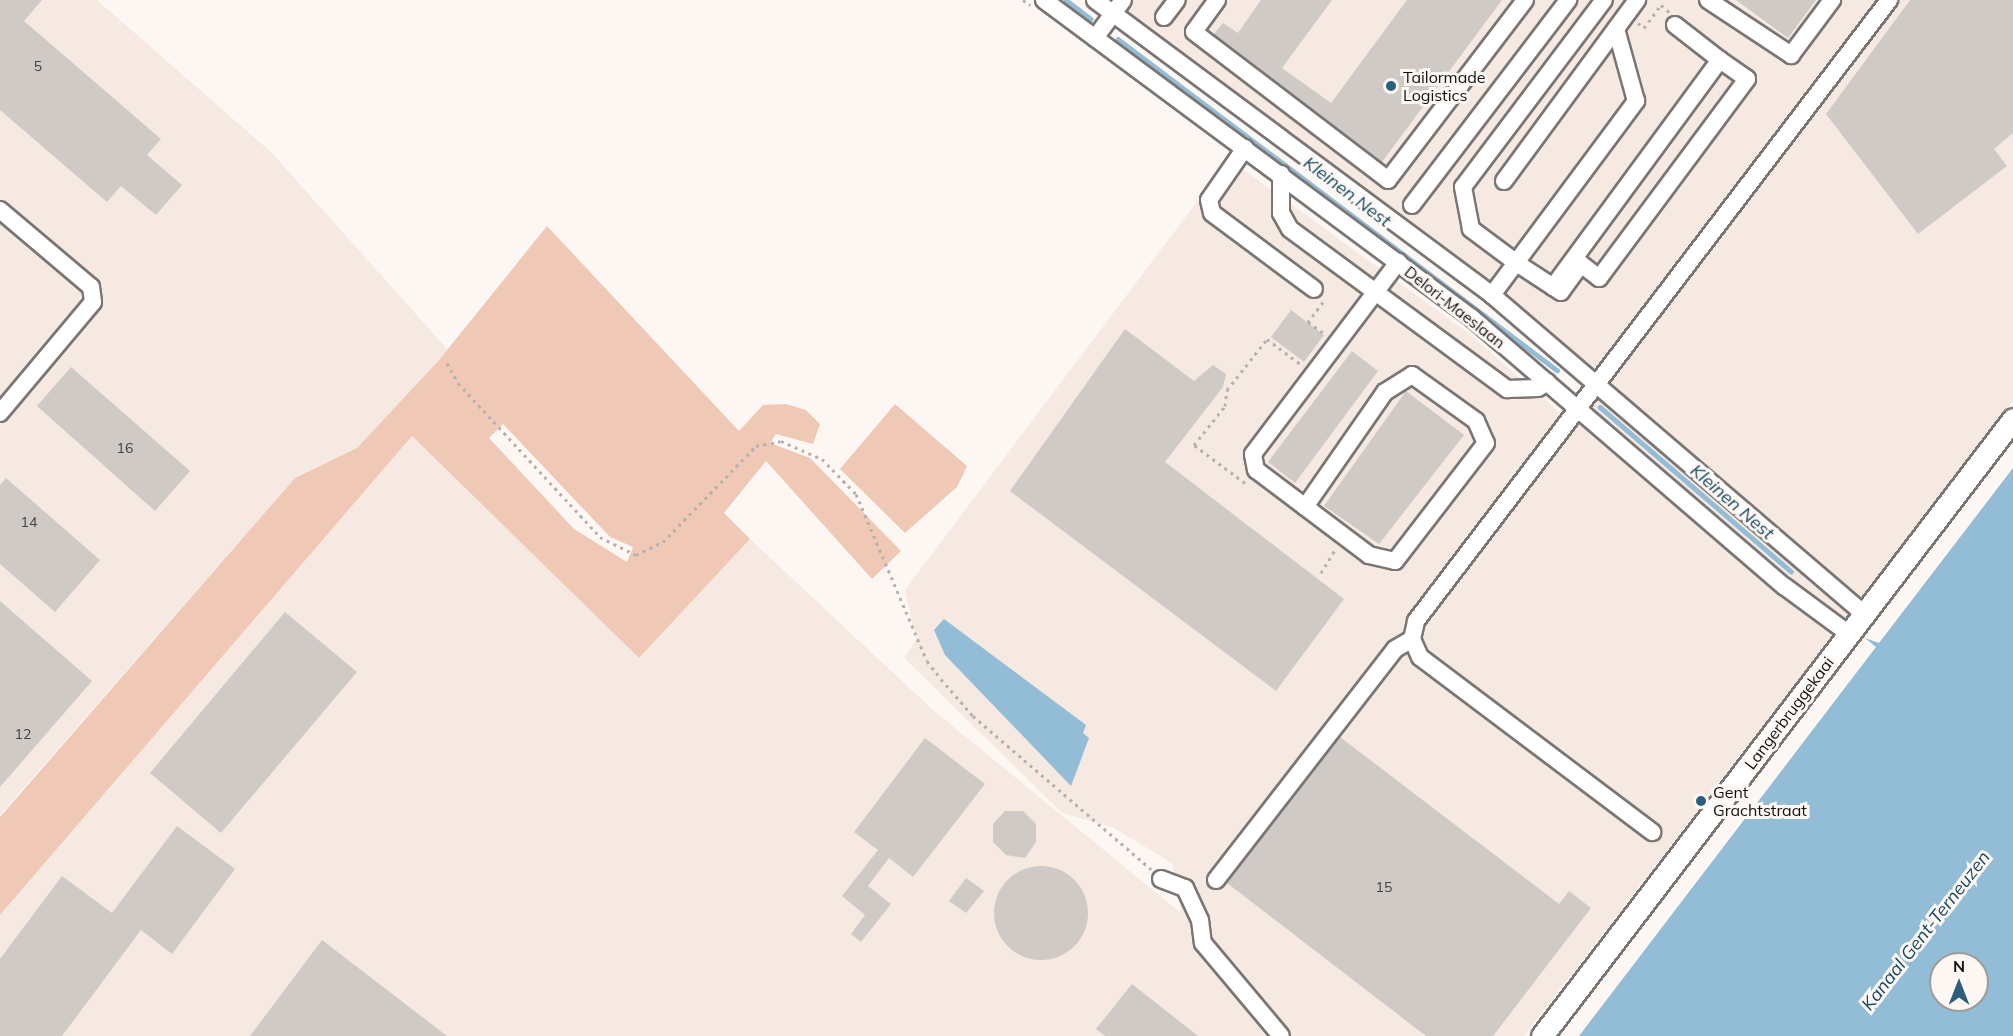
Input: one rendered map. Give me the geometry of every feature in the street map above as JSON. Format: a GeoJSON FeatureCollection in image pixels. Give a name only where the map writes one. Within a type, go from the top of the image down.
{"type":"FeatureCollection","features":[{"type":"Feature","properties":{"kind":"main road","name":"Langerbruggekaai"},"geometry":{"type":"LineString","coordinates":[[1542,1036],[2013,419]]}},
{"type":"Feature","properties":{"kind":"street","name":"Delori-Maeslaan"},"geometry":{"type":"LineString","coordinates":[[1044,0],[1398,262],[1547,382],[1784,586],[1850,634]]}},
{"type":"Feature","properties":{"kind":"street","name":"Delori-Maeslaan"},"geometry":{"type":"LineString","coordinates":[[1095,0],[1118,7],[1492,295],[1864,614]]}},
{"type":"Feature","properties":{"kind":"street"},"geometry":{"type":"LineString","coordinates":[[1164,17],[1176,0]]}},
{"type":"Feature","properties":{"kind":"street"},"geometry":{"type":"LineString","coordinates":[[1217,0],[1194,32],[1388,180],[1525,0]]}},
{"type":"Feature","properties":{"kind":"street"},"geometry":{"type":"LineString","coordinates":[[1412,205],[1568,0]]}},
{"type":"Feature","properties":{"kind":"street"},"geometry":{"type":"LineString","coordinates":[[1604,0],[1463,187],[1471,229],[1521,260],[1561,292],[1581,264],[1599,278],[1747,80],[1675,25]]}},
{"type":"Feature","properties":{"kind":"street"},"geometry":{"type":"LineString","coordinates":[[1504,181],[1637,0]]}},
{"type":"Feature","properties":{"kind":"street"},"geometry":{"type":"LineString","coordinates":[[1708,0],[1791,55],[1832,0]]}},
{"type":"Feature","properties":{"kind":"street"},"geometry":{"type":"LineString","coordinates":[[1652,832],[1420,657],[1412,639],[1416,621],[1888,0]]}},
{"type":"Feature","properties":{"kind":"street"},"geometry":{"type":"LineString","coordinates":[[1095,38],[1118,7]]}},
{"type":"Feature","properties":{"kind":"street"},"geometry":{"type":"LineString","coordinates":[[1492,295],[1521,260],[1636,101],[1616,28]]}},
{"type":"Feature","properties":{"kind":"street"},"geometry":{"type":"LineString","coordinates":[[1553,286],[1720,60]]}},
{"type":"Feature","properties":{"kind":"street"},"geometry":{"type":"LineString","coordinates":[[1245,148],[1209,200],[1212,213],[1314,289]]}},
{"type":"Feature","properties":{"kind":"street"},"geometry":{"type":"LineString","coordinates":[[1281,174],[1281,213],[1290,229],[1508,389],[1538,388],[1547,382]]}},
{"type":"Feature","properties":{"kind":"street"},"geometry":{"type":"LineString","coordinates":[[0,210],[91,287],[93,302],[0,413]]}},
{"type":"Feature","properties":{"kind":"street"},"geometry":{"type":"LineString","coordinates":[[1305,507],[1384,392],[1412,375],[1476,421],[1486,443],[1395,561],[1369,555],[1305,507],[1256,470],[1253,454],[1398,262]]}},
{"type":"Feature","properties":{"kind":"street"},"geometry":{"type":"LineString","coordinates":[[1216,880],[1395,649],[1412,639]]}},
{"type":"Feature","properties":{"kind":"street"},"geometry":{"type":"LineString","coordinates":[[1161,879],[1185,888],[1200,920],[1203,944],[1281,1036]]}},
{"type":"Feature","properties":{"kind":"path"},"geometry":{"type":"LineString","coordinates":[[447,363],[458,383],[600,537],[636,555],[663,542],[756,446],[781,441],[822,459],[856,494],[927,660],[941,679],[973,716],[1161,879]]}},
{"type":"Feature","properties":{"kind":"shaded area"},"geometry":{"type":"Polygon","coordinates":[[[0,0],[97,0],[271,152],[448,350],[357,448],[295,478],[0,815],[0,0]]]}},
{"type":"Feature","properties":{"kind":"shaded area"},"geometry":{"type":"Polygon","coordinates":[[[1110,0],[2013,0],[2013,401],[1524,1036],[0,1036],[0,915],[412,436],[639,658],[750,539],[933,710],[1181,913],[1172,863],[1112,827],[1062,813],[904,658],[916,640],[905,590],[1229,159],[1467,332],[1561,414],[1594,375],[1110,0]]]}},
{"type":"Feature","properties":{"kind":"shaded area"},"geometry":{"type":"Polygon","coordinates":[[[547,226],[739,431],[763,405],[786,404],[806,410],[820,424],[813,444],[776,434],[770,443],[810,458],[901,551],[872,579],[766,461],[724,513],[750,539],[639,658],[412,436],[0,915],[0,817],[295,478],[357,448],[439,360],[547,226]],[[503,424],[489,438],[574,529],[627,562],[633,547],[610,537],[503,424]]]}},
{"type":"Feature","properties":{"kind":"shaded area"},"geometry":{"type":"Polygon","coordinates":[[[895,404],[967,466],[957,487],[905,533],[840,469],[895,404]]]}},
{"type":"Feature","properties":{"kind":"water","name":"Kanaal Gent-Terneuzen"},"geometry":{"type":"Polygon","coordinates":[[[2013,468],[2013,1036],[1579,1036],[1876,647],[1865,638],[1879,643],[2013,468]]]}},
{"type":"Feature","properties":{"kind":"water"},"geometry":{"type":"Polygon","coordinates":[[[944,619],[1086,725],[1083,733],[1089,738],[1071,786],[945,655],[934,630],[944,619]]]}},
{"type":"Feature","properties":{"kind":"building"},"geometry":{"type":"Polygon","coordinates":[[[0,0],[42,0],[24,21],[161,139],[147,155],[182,185],[156,215],[121,186],[107,202],[0,110],[0,0]]]}},
{"type":"Feature","properties":{"kind":"building","name":"Tailormade Logistics"},"geometry":{"type":"Polygon","coordinates":[[[1261,0],[1332,0],[1282,68],[1331,103],[1407,0],[1502,0],[1382,162],[1214,34],[1223,23],[1238,33],[1261,0]]]}},
{"type":"Feature","properties":{"kind":"building"},"geometry":{"type":"Polygon","coordinates":[[[1736,0],[1816,0],[1788,38],[1736,0]]]}},
{"type":"Feature","properties":{"kind":"building"},"geometry":{"type":"Polygon","coordinates":[[[1910,0],[2013,0],[2013,133],[1994,149],[2007,166],[1918,234],[1826,114],[1910,0]]]}},
{"type":"Feature","properties":{"kind":"building"},"geometry":{"type":"Polygon","coordinates":[[[1291,310],[1324,335],[1304,362],[1271,337],[1291,310]]]}},
{"type":"Feature","properties":{"kind":"building"},"geometry":{"type":"Polygon","coordinates":[[[1125,329],[1194,381],[1213,365],[1226,374],[1223,387],[1165,462],[1344,599],[1276,691],[1010,491],[1125,329]]]}},
{"type":"Feature","properties":{"kind":"building"},"geometry":{"type":"Polygon","coordinates":[[[1352,351],[1378,371],[1295,483],[1268,462],[1352,351]]]}},
{"type":"Feature","properties":{"kind":"building"},"geometry":{"type":"Polygon","coordinates":[[[71,367],[190,471],[155,511],[37,406],[71,367]]]}},
{"type":"Feature","properties":{"kind":"building"},"geometry":{"type":"Polygon","coordinates":[[[1406,391],[1464,435],[1379,544],[1324,506],[1406,391]]]}},
{"type":"Feature","properties":{"kind":"building"},"geometry":{"type":"Polygon","coordinates":[[[6,478],[100,560],[55,612],[0,564],[0,485],[6,478]]]}},
{"type":"Feature","properties":{"kind":"building"},"geometry":{"type":"Polygon","coordinates":[[[0,601],[92,681],[0,787],[0,601]]]}},
{"type":"Feature","properties":{"kind":"building"},"geometry":{"type":"Polygon","coordinates":[[[285,612],[357,672],[221,833],[150,773],[285,612]]]}},
{"type":"Feature","properties":{"kind":"building"},"geometry":{"type":"Polygon","coordinates":[[[1340,737],[1559,904],[1569,891],[1591,908],[1493,1036],[1426,1036],[1227,883],[1340,737]]]}},
{"type":"Feature","properties":{"kind":"building"},"geometry":{"type":"Polygon","coordinates":[[[925,738],[985,784],[913,877],[889,858],[868,886],[891,904],[861,942],[851,934],[865,915],[842,896],[878,850],[854,832],[925,738]]]}},
{"type":"Feature","properties":{"kind":"building"},"geometry":{"type":"Polygon","coordinates":[[[1005,811],[1023,811],[1036,824],[1036,842],[1025,858],[1006,855],[993,842],[993,824],[1005,811]]]}},
{"type":"Feature","properties":{"kind":"building"},"geometry":{"type":"Polygon","coordinates":[[[177,826],[235,869],[172,954],[141,930],[62,1036],[0,1036],[0,959],[62,876],[112,913],[177,826]]]}},
{"type":"Feature","properties":{"kind":"building"},"geometry":{"type":"Polygon","coordinates":[[[1041,866],[1059,869],[1074,880],[1085,895],[1088,913],[1085,931],[1074,946],[1059,957],[1041,960],[1023,957],[1008,946],[997,931],[994,913],[997,895],[1008,880],[1023,869],[1041,866]]]}},
{"type":"Feature","properties":{"kind":"building"},"geometry":{"type":"Polygon","coordinates":[[[966,878],[984,891],[966,913],[949,901],[966,878]]]}},
{"type":"Feature","properties":{"kind":"building"},"geometry":{"type":"Polygon","coordinates":[[[322,940],[447,1036],[250,1036],[322,940]]]}},
{"type":"Feature","properties":{"kind":"building"},"geometry":{"type":"Polygon","coordinates":[[[1132,984],[1198,1036],[1105,1036],[1096,1029],[1132,984]]]}},
{"type":"Feature","properties":{"kind":"waterway","name":"Kleinen Nest"},"geometry":{"type":"LineString","coordinates":[[1066,0],[1091,19]]}},
{"type":"Feature","properties":{"kind":"waterway","name":"Kleinen Nest"},"geometry":{"type":"LineString","coordinates":[[1118,39],[1557,370]]}},
{"type":"Feature","properties":{"kind":"waterway","name":"Kleinen Nest"},"geometry":{"type":"LineString","coordinates":[[1600,407],[1791,571]]}},
{"type":"Feature","properties":{"kind":"place","name":"Tailormade Logistics"},"geometry":{"type":"Point","coordinates":[1391,86]}},
{"type":"Feature","properties":{"kind":"place","name":"Gent Grachtstraat"},"geometry":{"type":"Point","coordinates":[1701,801]}}]}
